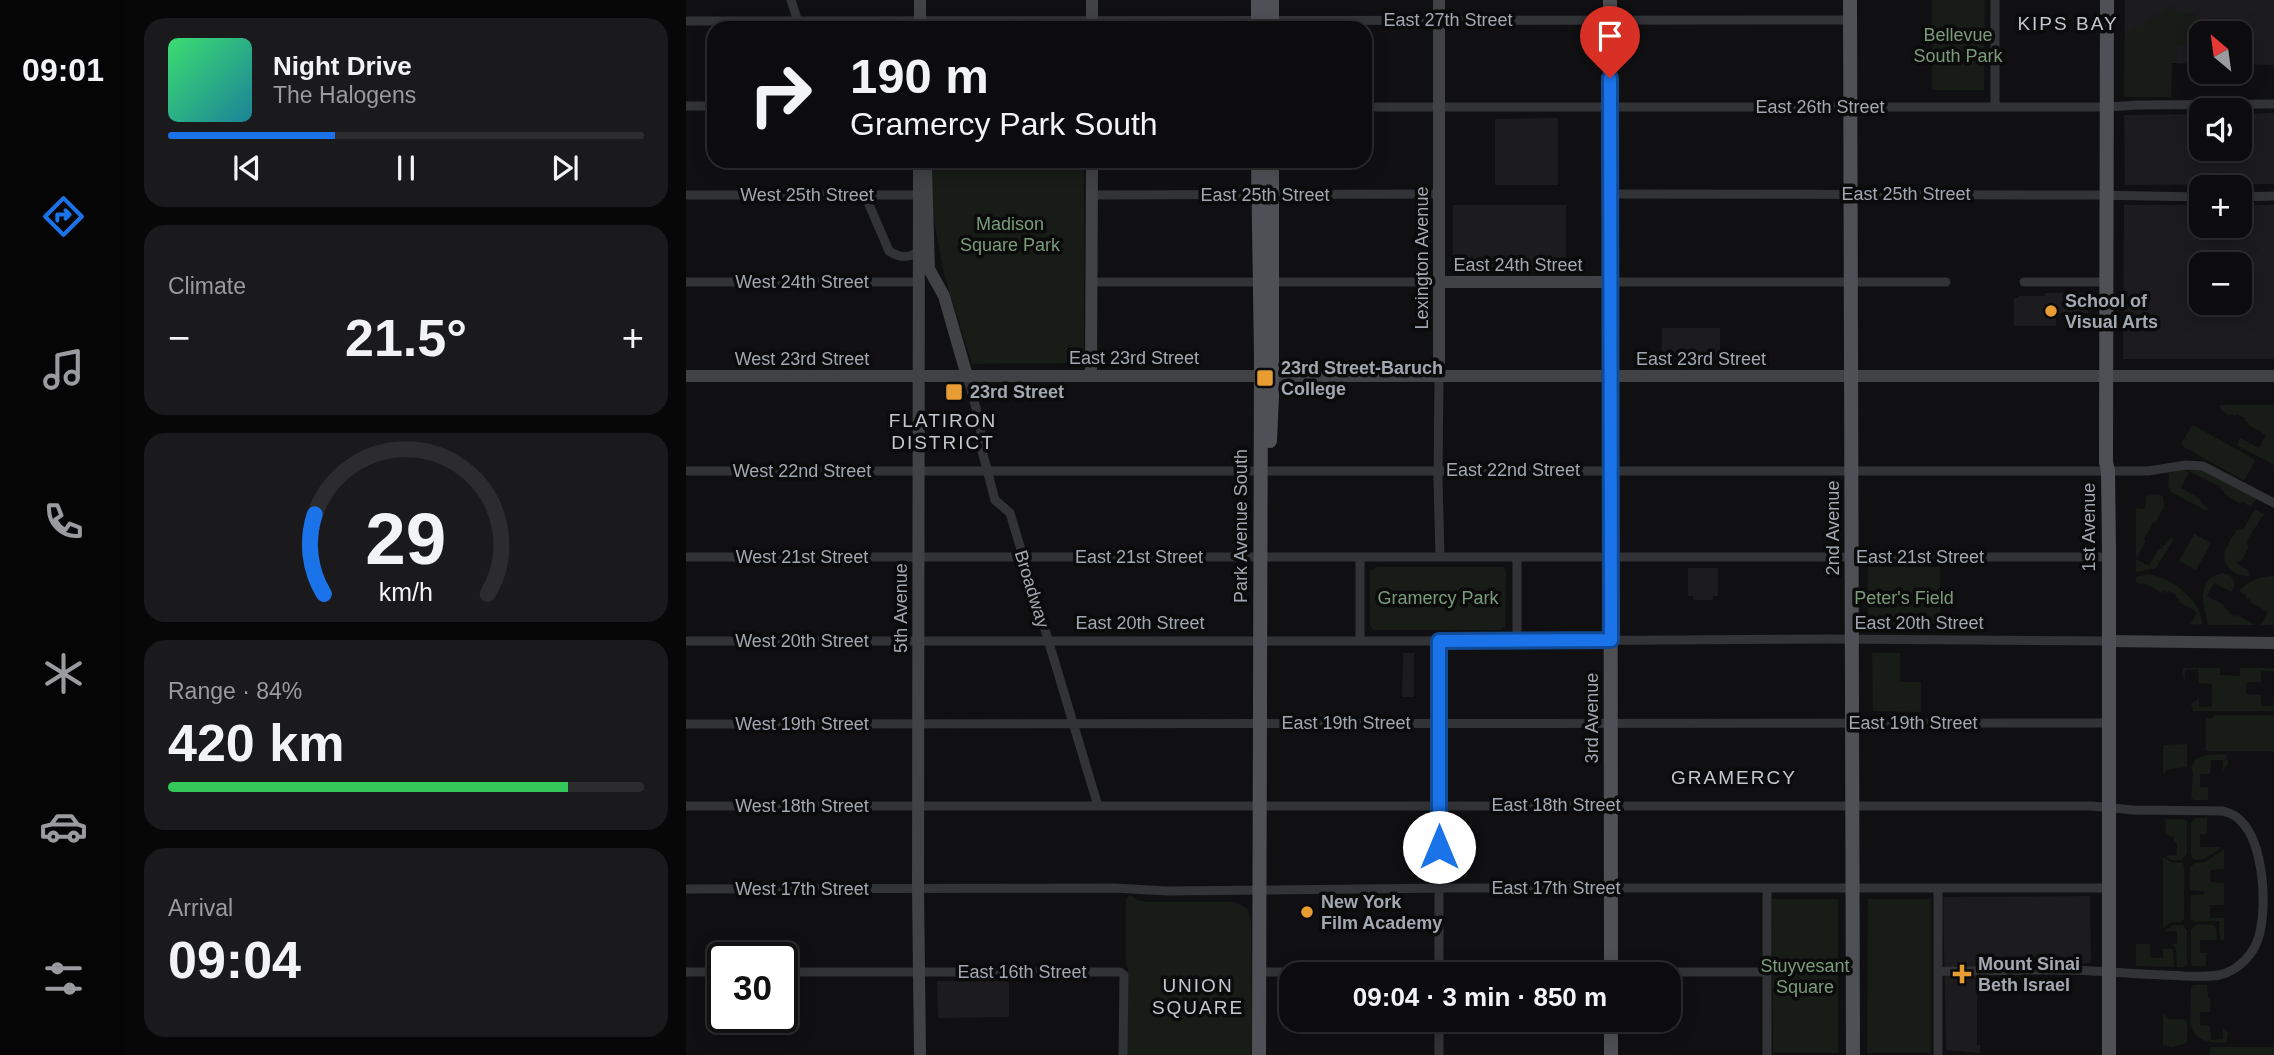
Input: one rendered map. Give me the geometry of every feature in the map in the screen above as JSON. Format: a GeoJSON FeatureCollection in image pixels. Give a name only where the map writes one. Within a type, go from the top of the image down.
{"type":"FeatureCollection","features":[{"type":"Feature","properties":{"kind":"main road"},"geometry":{"type":"LineString","coordinates":[[920,0],[920,21]]}},
{"type":"Feature","properties":{"kind":"main road"},"geometry":{"type":"LineString","coordinates":[[1092,0],[1092,21]]}},
{"type":"Feature","properties":{"kind":"main road"},"geometry":{"type":"LineString","coordinates":[[1258,0],[1264,21]]}},
{"type":"Feature","properties":{"kind":"main road"},"geometry":{"type":"LineString","coordinates":[[1266,21],[1272,0]]}},
{"type":"Feature","properties":{"kind":"main road","name":"Lexington Avenue"},"geometry":{"type":"LineString","coordinates":[[1439,0],[1439,376]]}},
{"type":"Feature","properties":{"kind":"main road","name":"3rd Avenue"},"geometry":{"type":"LineString","coordinates":[[1610,0],[1611,962]]}},
{"type":"Feature","properties":{"kind":"main road","name":"2nd Avenue"},"geometry":{"type":"LineString","coordinates":[[1850,0],[1853,1055]]}},
{"type":"Feature","properties":{"kind":"main road","name":"1st Avenue"},"geometry":{"type":"LineString","coordinates":[[2107,0],[2109,1055]]}},
{"type":"Feature","properties":{"kind":"main road","name":"5th Avenue"},"geometry":{"type":"LineString","coordinates":[[920,168],[923,195],[919,250],[918,377],[920,1055]]}},
{"type":"Feature","properties":{"kind":"main road"},"geometry":{"type":"LineString","coordinates":[[925,168],[923,195],[929,268],[947,303],[967,376]]}},
{"type":"Feature","properties":{"kind":"main road"},"geometry":{"type":"LineString","coordinates":[[1091,376],[1092,168]]}},
{"type":"Feature","properties":{"kind":"main road","name":"Park Avenue South"},"geometry":{"type":"LineString","coordinates":[[1259,168],[1265,195],[1266,283],[1264,972]]}},
{"type":"Feature","properties":{"kind":"main road","name":"Park Avenue South"},"geometry":{"type":"LineString","coordinates":[[1265,195],[1271,168]]}},
{"type":"Feature","properties":{"kind":"main road","name":"East 24th Street"},"geometry":{"type":"LineString","coordinates":[[1439,282],[1611,282]]}},
{"type":"Feature","properties":{"kind":"main road","name":"West 23rd Street"},"geometry":{"type":"LineString","coordinates":[[686,376],[918,377]]}},
{"type":"Feature","properties":{"kind":"main road","name":"East 23rd Street"},"geometry":{"type":"LineString","coordinates":[[918,377],[2274,376]]}},
{"type":"Feature","properties":{"kind":"main road","name":"East 20th Street"},"geometry":{"type":"LineString","coordinates":[[2108,641],[2274,643]]}},
{"type":"Feature","properties":{"kind":"main road"},"geometry":{"type":"LineString","coordinates":[[1259,1055],[1264,972]]}},
{"type":"Feature","properties":{"kind":"main road"},"geometry":{"type":"LineString","coordinates":[[1264,972],[1269,1055]]}},
{"type":"Feature","properties":{"kind":"main road"},"geometry":{"type":"LineString","coordinates":[[1611,1032],[1611,1055]]}},
{"type":"Feature","properties":{"kind":"street"},"geometry":{"type":"LineString","coordinates":[[791,0],[798,21]]}},
{"type":"Feature","properties":{"kind":"street"},"geometry":{"type":"LineString","coordinates":[[1995,0],[1995,107]]}},
{"type":"Feature","properties":{"kind":"street","name":"East 27th Street"},"geometry":{"type":"LineString","coordinates":[[1369,21],[1850,20]]}},
{"type":"Feature","properties":{"kind":"street","name":"East 27th Street"},"geometry":{"type":"LineString","coordinates":[[686,21],[707,21]]}},
{"type":"Feature","properties":{"kind":"street","name":"East 26th Street"},"geometry":{"type":"LineString","coordinates":[[1372,107],[1851,108],[2274,104]]}},
{"type":"Feature","properties":{"kind":"street"},"geometry":{"type":"LineString","coordinates":[[686,106],[707,106]]}},
{"type":"Feature","properties":{"kind":"street","name":"East 25th Street"},"geometry":{"type":"LineString","coordinates":[[1092,195],[1439,194]]}},
{"type":"Feature","properties":{"kind":"street","name":"East 25th Street"},"geometry":{"type":"LineString","coordinates":[[1611,194],[2189,197]]}},
{"type":"Feature","properties":{"kind":"street","name":"West 25th Street"},"geometry":{"type":"LineString","coordinates":[[686,195],[923,195]]}},
{"type":"Feature","properties":{"kind":"street"},"geometry":{"type":"LineString","coordinates":[[865,195],[889,251],[905,256],[913,255],[919,250]]}},
{"type":"Feature","properties":{"kind":"street"},"geometry":{"type":"LineString","coordinates":[[2252,197],[2274,196]]}},
{"type":"Feature","properties":{"kind":"street","name":"West 24th Street"},"geometry":{"type":"LineString","coordinates":[[686,282],[919,282]]}},
{"type":"Feature","properties":{"kind":"street","name":"East 24th Street"},"geometry":{"type":"LineString","coordinates":[[1091,282],[1439,282]]}},
{"type":"Feature","properties":{"kind":"street","name":"East 24th Street"},"geometry":{"type":"LineString","coordinates":[[1611,282],[1945,282]]}},
{"type":"Feature","properties":{"kind":"street"},"geometry":{"type":"LineString","coordinates":[[2024,282],[2107,282]]}},
{"type":"Feature","properties":{"kind":"street","name":"Broadway"},"geometry":{"type":"LineString","coordinates":[[967,376],[981,426],[980,443],[997,503],[1010,513],[1098,806]]}},
{"type":"Feature","properties":{"kind":"street","name":"Lexington Avenue"},"geometry":{"type":"LineString","coordinates":[[1439,376],[1440,557]]}},
{"type":"Feature","properties":{"kind":"street","name":"East 22nd Street"},"geometry":{"type":"LineString","coordinates":[[918,471],[2148,471],[2186,465],[2203,466],[2274,503]]}},
{"type":"Feature","properties":{"kind":"street","name":"West 22nd Street"},"geometry":{"type":"LineString","coordinates":[[686,471],[918,471]]}},
{"type":"Feature","properties":{"kind":"street","name":"West 21st Street"},"geometry":{"type":"LineString","coordinates":[[686,556],[919,556]]}},
{"type":"Feature","properties":{"kind":"street","name":"East 21st Street"},"geometry":{"type":"LineString","coordinates":[[919,556],[2109,557]]}},
{"type":"Feature","properties":{"kind":"street"},"geometry":{"type":"LineString","coordinates":[[1360,557],[1360,641]]}},
{"type":"Feature","properties":{"kind":"street"},"geometry":{"type":"LineString","coordinates":[[1517,557],[1517,641]]}},
{"type":"Feature","properties":{"kind":"street","name":"West 20th Street"},"geometry":{"type":"LineString","coordinates":[[686,641],[919,641]]}},
{"type":"Feature","properties":{"kind":"street","name":"East 20th Street"},"geometry":{"type":"LineString","coordinates":[[919,641],[2108,641]]}},
{"type":"Feature","properties":{"kind":"street"},"geometry":{"type":"LineString","coordinates":[[1439,641],[1439,962]]}},
{"type":"Feature","properties":{"kind":"street","name":"East 19th Street"},"geometry":{"type":"LineString","coordinates":[[918,723],[2109,723]]}},
{"type":"Feature","properties":{"kind":"street","name":"West 19th Street"},"geometry":{"type":"LineString","coordinates":[[686,724],[918,723]]}},
{"type":"Feature","properties":{"kind":"street","name":"West 18th Street"},"geometry":{"type":"LineString","coordinates":[[686,806],[919,806]]}},
{"type":"Feature","properties":{"kind":"street","name":"East 18th Street"},"geometry":{"type":"LineString","coordinates":[[919,806],[2110,808],[2214,810],[2233,814],[2242,821],[2253,839],[2261,874],[2262,904],[2259,937],[2252,951],[2239,966],[2230,972],[2203,976],[2108,973]]}},
{"type":"Feature","properties":{"kind":"street","name":"East 17th Street"},"geometry":{"type":"LineString","coordinates":[[918,889],[1114,888],[1167,891],[1439,888],[2110,888]]}},
{"type":"Feature","properties":{"kind":"street"},"geometry":{"type":"LineString","coordinates":[[1938,888],[1938,1055]]}},
{"type":"Feature","properties":{"kind":"street","name":"West 17th Street"},"geometry":{"type":"LineString","coordinates":[[686,890],[918,889]]}},
{"type":"Feature","properties":{"kind":"street"},"geometry":{"type":"LineString","coordinates":[[1767,889],[1767,1055]]}},
{"type":"Feature","properties":{"kind":"street","name":"East 16th Street"},"geometry":{"type":"LineString","coordinates":[[798,972],[1116,971],[1124,975],[1124,1055]]}},
{"type":"Feature","properties":{"kind":"street"},"geometry":{"type":"LineString","coordinates":[[1938,971],[2108,973]]}},
{"type":"Feature","properties":{"kind":"street"},"geometry":{"type":"LineString","coordinates":[[686,972],[707,972]]}},
{"type":"Feature","properties":{"kind":"street"},"geometry":{"type":"LineString","coordinates":[[1264,972],[1279,972]]}},
{"type":"Feature","properties":{"kind":"street"},"geometry":{"type":"LineString","coordinates":[[1681,973],[1767,972]]}},
{"type":"Feature","properties":{"kind":"street"},"geometry":{"type":"LineString","coordinates":[[1439,1032],[1439,1055]]}},
{"type":"Feature","properties":{"kind":"shaded area"},"geometry":{"type":"Polygon","coordinates":[[[2125,0],[2274,0],[2274,65],[2252,64],[2252,21],[2189,21],[2189,64],[2172,63],[2171,97],[2124,97],[2125,0]]]}},
{"type":"Feature","properties":{"kind":"shaded area"},"geometry":{"type":"Polygon","coordinates":[[[2274,113],[2274,184],[2252,184],[2252,175],[2189,175],[2189,185],[2125,185],[2124,115],[2189,114],[2189,161],[2252,161],[2252,114],[2274,113]]]}},
{"type":"Feature","properties":{"kind":"shaded area"},"geometry":{"type":"Polygon","coordinates":[[[1558,118],[1558,185],[1495,185],[1495,119],[1558,118]]]}},
{"type":"Feature","properties":{"kind":"shaded area"},"geometry":{"type":"Polygon","coordinates":[[[1453,205],[1566,205],[1566,272],[1453,272],[1453,205]]]}},
{"type":"Feature","properties":{"kind":"shaded area"},"geometry":{"type":"Polygon","coordinates":[[[2124,205],[2189,205],[2189,238],[2252,238],[2252,205],[2274,205],[2274,359],[2123,359],[2124,205]]]}},
{"type":"Feature","properties":{"kind":"shaded area","name":"School of Visual Arts"},"geometry":{"type":"Polygon","coordinates":[[[2045,293],[2090,293],[2090,308],[2088,313],[2056,313],[2056,326],[2014,326],[2014,298],[2045,296],[2045,293]]]}},
{"type":"Feature","properties":{"kind":"shaded area"},"geometry":{"type":"Polygon","coordinates":[[[1662,328],[1720,328],[1720,360],[1662,359],[1662,328]]]}},
{"type":"Feature","properties":{"kind":"shaded area"},"geometry":{"type":"Polygon","coordinates":[[[1688,568],[1718,568],[1718,596],[1713,596],[1713,600],[1693,600],[1693,596],[1688,596],[1688,568]]]}},
{"type":"Feature","properties":{"kind":"shaded area"},"geometry":{"type":"Polygon","coordinates":[[[1403,653],[1414,653],[1414,697],[1402,697],[1403,653]]]}},
{"type":"Feature","properties":{"kind":"shaded area","name":"Mount Sinai Beth Israel"},"geometry":{"type":"Polygon","coordinates":[[[2090,896],[2091,963],[1977,966],[1977,1045],[1980,1045],[1980,1053],[1946,1050],[1943,897],[2090,896]]]}},
{"type":"Feature","properties":{"kind":"shaded area"},"geometry":{"type":"Polygon","coordinates":[[[1009,980],[1009,1017],[938,1018],[937,981],[1009,980]]]}},
{"type":"Feature","properties":{"kind":"green space","name":"Bellevue South Park"},"geometry":{"type":"Polygon","coordinates":[[[1932,0],[1985,0],[1984,90],[1932,90],[1932,0]]]}},
{"type":"Feature","properties":{"kind":"green space"},"geometry":{"type":"Polygon","coordinates":[[[2174,6],[2174,13],[2197,13],[2197,21],[2189,21],[2189,45],[2177,46],[2177,61],[2171,62],[2171,97],[2124,97],[2125,34],[2174,6]]]}},
{"type":"Feature","properties":{"kind":"green space","name":"Madison Square Park"},"geometry":{"type":"Polygon","coordinates":[[[929,168],[1084,168],[1082,363],[972,364],[944,274],[931,204],[929,168]]]}},
{"type":"Feature","properties":{"kind":"green space"},"geometry":{"type":"Polygon","coordinates":[[[2220,405],[2274,405],[2274,465],[2237,445],[2240,438],[2259,448],[2266,435],[2248,425],[2245,418],[2237,414],[2230,416],[2221,410],[2220,405]]]}},
{"type":"Feature","properties":{"kind":"green space"},"geometry":{"type":"Polygon","coordinates":[[[2192,426],[2254,459],[2255,462],[2245,479],[2182,446],[2181,443],[2192,426]]]}},
{"type":"Feature","properties":{"kind":"green space"},"geometry":{"type":"Polygon","coordinates":[[[2187,468],[2188,474],[2181,488],[2199,498],[2208,508],[2207,511],[2171,492],[2168,487],[2169,473],[2187,468]]]}},
{"type":"Feature","properties":{"kind":"green space"},"geometry":{"type":"Polygon","coordinates":[[[2189,469],[2200,469],[2257,498],[2251,507],[2242,502],[2241,504],[2224,494],[2221,487],[2190,472],[2189,469]]]}},
{"type":"Feature","properties":{"kind":"green space"},"geometry":{"type":"Polygon","coordinates":[[[2158,494],[2163,497],[2164,507],[2155,523],[2153,522],[2136,559],[2136,508],[2145,509],[2146,496],[2158,494]]]}},
{"type":"Feature","properties":{"kind":"green space"},"geometry":{"type":"Polygon","coordinates":[[[2255,509],[2264,514],[2248,539],[2249,546],[2241,562],[2238,561],[2237,564],[2248,570],[2249,576],[2243,576],[2228,567],[2224,558],[2228,543],[2237,530],[2244,528],[2255,509]]]}},
{"type":"Feature","properties":{"kind":"green space"},"geometry":{"type":"Polygon","coordinates":[[[2194,534],[2211,543],[2196,570],[2179,561],[2194,534]]]}},
{"type":"Feature","properties":{"kind":"green space"},"geometry":{"type":"Polygon","coordinates":[[[2170,537],[2174,539],[2156,568],[2136,572],[2136,559],[2149,566],[2159,548],[2162,549],[2166,545],[2170,537]]]}},
{"type":"Feature","properties":{"kind":"green space","name":"Gramercy Park"},"geometry":{"type":"Polygon","coordinates":[[[1377,567],[1504,567],[1505,627],[1500,630],[1373,630],[1370,625],[1370,571],[1377,567]]]}},
{"type":"Feature","properties":{"kind":"green space","name":"Peter's Field"},"geometry":{"type":"Polygon","coordinates":[[[1868,567],[1940,567],[1941,629],[1868,630],[1868,567]]]}},
{"type":"Feature","properties":{"kind":"green space"},"geometry":{"type":"Polygon","coordinates":[[[2222,573],[2233,580],[2232,592],[2214,583],[2207,596],[2225,606],[2235,617],[2237,615],[2255,625],[2208,625],[2203,600],[2204,589],[2211,577],[2222,573]]]}},
{"type":"Feature","properties":{"kind":"green space"},"geometry":{"type":"Polygon","coordinates":[[[2148,574],[2166,580],[2184,591],[2197,606],[2202,624],[2190,625],[2197,612],[2179,602],[2176,595],[2163,590],[2162,593],[2144,583],[2142,585],[2136,582],[2136,577],[2148,574]]]}},
{"type":"Feature","properties":{"kind":"green space"},"geometry":{"type":"Polygon","coordinates":[[[2274,576],[2274,625],[2261,625],[2268,612],[2250,602],[2247,596],[2239,591],[2255,580],[2274,576]]]}},
{"type":"Feature","properties":{"kind":"green space"},"geometry":{"type":"Polygon","coordinates":[[[1872,653],[1900,653],[1900,682],[1921,682],[1921,712],[1873,711],[1872,653]]]}},
{"type":"Feature","properties":{"kind":"green space"},"geometry":{"type":"Polygon","coordinates":[[[2183,668],[2220,668],[2220,675],[2240,676],[2240,668],[2274,668],[2274,671],[2261,671],[2261,682],[2247,682],[2246,694],[2261,695],[2261,706],[2273,706],[2274,695],[2274,711],[2193,711],[2191,704],[2199,698],[2199,707],[2212,707],[2212,684],[2199,683],[2198,669],[2185,670],[2185,681],[2183,668]]]}},
{"type":"Feature","properties":{"kind":"green space"},"geometry":{"type":"Polygon","coordinates":[[[2213,715],[2274,715],[2274,751],[2206,751],[2206,718],[2213,718],[2213,715]]]}},
{"type":"Feature","properties":{"kind":"green space"},"geometry":{"type":"Polygon","coordinates":[[[2187,744],[2187,767],[2169,769],[2163,774],[2163,745],[2187,744]]]}},
{"type":"Feature","properties":{"kind":"green space"},"geometry":{"type":"Polygon","coordinates":[[[2226,754],[2228,764],[2223,771],[2223,760],[2211,760],[2210,774],[2200,774],[2200,787],[2208,787],[2208,800],[2194,800],[2191,798],[2191,767],[2196,759],[2205,755],[2226,754]]]}},
{"type":"Feature","properties":{"kind":"green space"},"geometry":{"type":"Polygon","coordinates":[[[2195,818],[2207,818],[2207,834],[2200,834],[2200,847],[2222,847],[2201,860],[2193,859],[2191,854],[2191,823],[2195,818]]]}},
{"type":"Feature","properties":{"kind":"green space"},"geometry":{"type":"Polygon","coordinates":[[[2165,819],[2187,821],[2187,854],[2182,860],[2171,860],[2165,856],[2177,855],[2177,843],[2174,842],[2174,837],[2166,832],[2165,819]]]}},
{"type":"Feature","properties":{"kind":"green space"},"geometry":{"type":"Polygon","coordinates":[[[2224,849],[2224,869],[2210,870],[2210,882],[2224,883],[2224,905],[2210,905],[2210,918],[2224,918],[2224,940],[2220,940],[2219,921],[2195,922],[2190,919],[2191,895],[2204,894],[2204,891],[2190,890],[2190,867],[2195,863],[2205,862],[2224,849]]]}},
{"type":"Feature","properties":{"kind":"green space"},"geometry":{"type":"Polygon","coordinates":[[[2163,857],[2171,862],[2183,863],[2184,919],[2163,928],[2163,857]]]}},
{"type":"Feature","properties":{"kind":"green space"},"geometry":{"type":"Polygon","coordinates":[[[1130,895],[1137,900],[1148,902],[1234,902],[1247,908],[1251,919],[1252,1055],[1127,1055],[1126,898],[1130,895]]]}},
{"type":"Feature","properties":{"kind":"green space","name":"Stuyvesant Square"},"geometry":{"type":"Polygon","coordinates":[[[1772,899],[1838,899],[1838,1053],[1773,1053],[1772,899]]]}},
{"type":"Feature","properties":{"kind":"green space","name":"Stuyvesant Square"},"geometry":{"type":"Polygon","coordinates":[[[1868,899],[1931,899],[1931,1053],[1867,1053],[1868,899]]]}},
{"type":"Feature","properties":{"kind":"green space"},"geometry":{"type":"Polygon","coordinates":[[[2197,924],[2214,925],[2216,928],[2217,940],[2200,940],[2200,953],[2206,953],[2206,966],[2193,966],[2191,963],[2191,930],[2197,924]]]}},
{"type":"Feature","properties":{"kind":"green space"},"geometry":{"type":"Polygon","coordinates":[[[2173,925],[2183,925],[2187,930],[2187,964],[2184,967],[2177,967],[2176,949],[2172,944],[2177,944],[2177,931],[2165,931],[2173,925]]]}},
{"type":"Feature","properties":{"kind":"green space"},"geometry":{"type":"Polygon","coordinates":[[[2136,944],[2150,944],[2151,958],[2163,958],[2163,949],[2173,949],[2174,967],[2136,966],[2136,944]]]}},
{"type":"Feature","properties":{"kind":"green space"},"geometry":{"type":"Polygon","coordinates":[[[2207,985],[2210,999],[2210,1012],[2200,1012],[2200,1025],[2210,1026],[2211,1040],[2223,1039],[2223,1027],[2228,1033],[2226,1043],[2202,1039],[2192,1028],[2191,987],[2207,985]]]}},
{"type":"Feature","properties":{"kind":"green space"},"geometry":{"type":"Polygon","coordinates":[[[2163,1013],[2169,1019],[2184,1019],[2187,1022],[2187,1043],[2172,1047],[2163,1045],[2163,1013]]]}},
{"type":"Feature","properties":{"kind":"green space"},"geometry":{"type":"Polygon","coordinates":[[[2210,1047],[2274,1047],[2274,1055],[2210,1055],[2210,1047]]]}},
{"type":"Feature","properties":{"kind":"place","name":"School of Visual Arts"},"geometry":{"type":"Point","coordinates":[2051,311]}},
{"type":"Feature","properties":{"kind":"place","name":"23rd Street-Baruch College"},"geometry":{"type":"Point","coordinates":[1265,378]}},
{"type":"Feature","properties":{"kind":"place","name":"23rd Street"},"geometry":{"type":"Point","coordinates":[954,392]}},
{"type":"Feature","properties":{"kind":"place","name":"New York Film Academy"},"geometry":{"type":"Point","coordinates":[1307,912]}},
{"type":"Feature","properties":{"kind":"place","name":"Mount Sinai Beth Israel"},"geometry":{"type":"Point","coordinates":[1962,974]}},
{"type":"Feature","properties":{"kind":"district","name":"KIPS BAY"},"geometry":{"type":"Point","coordinates":[2068,23]}},
{"type":"Feature","properties":{"kind":"district","name":"FLATIRON DISTRICT"},"geometry":{"type":"Point","coordinates":[943,431]}},
{"type":"Feature","properties":{"kind":"district","name":"GRAMERCY"},"geometry":{"type":"Point","coordinates":[1734,777]}},
{"type":"Feature","properties":{"kind":"district","name":"UNION SQUARE"},"geometry":{"type":"Point","coordinates":[1198,996]}},
{"type":"Feature","properties":{"kind":"route"},"geometry":{"type":"LineString","coordinates":[[1439,847],[1439,641],[1611,640],[1610,78]]}}]}
